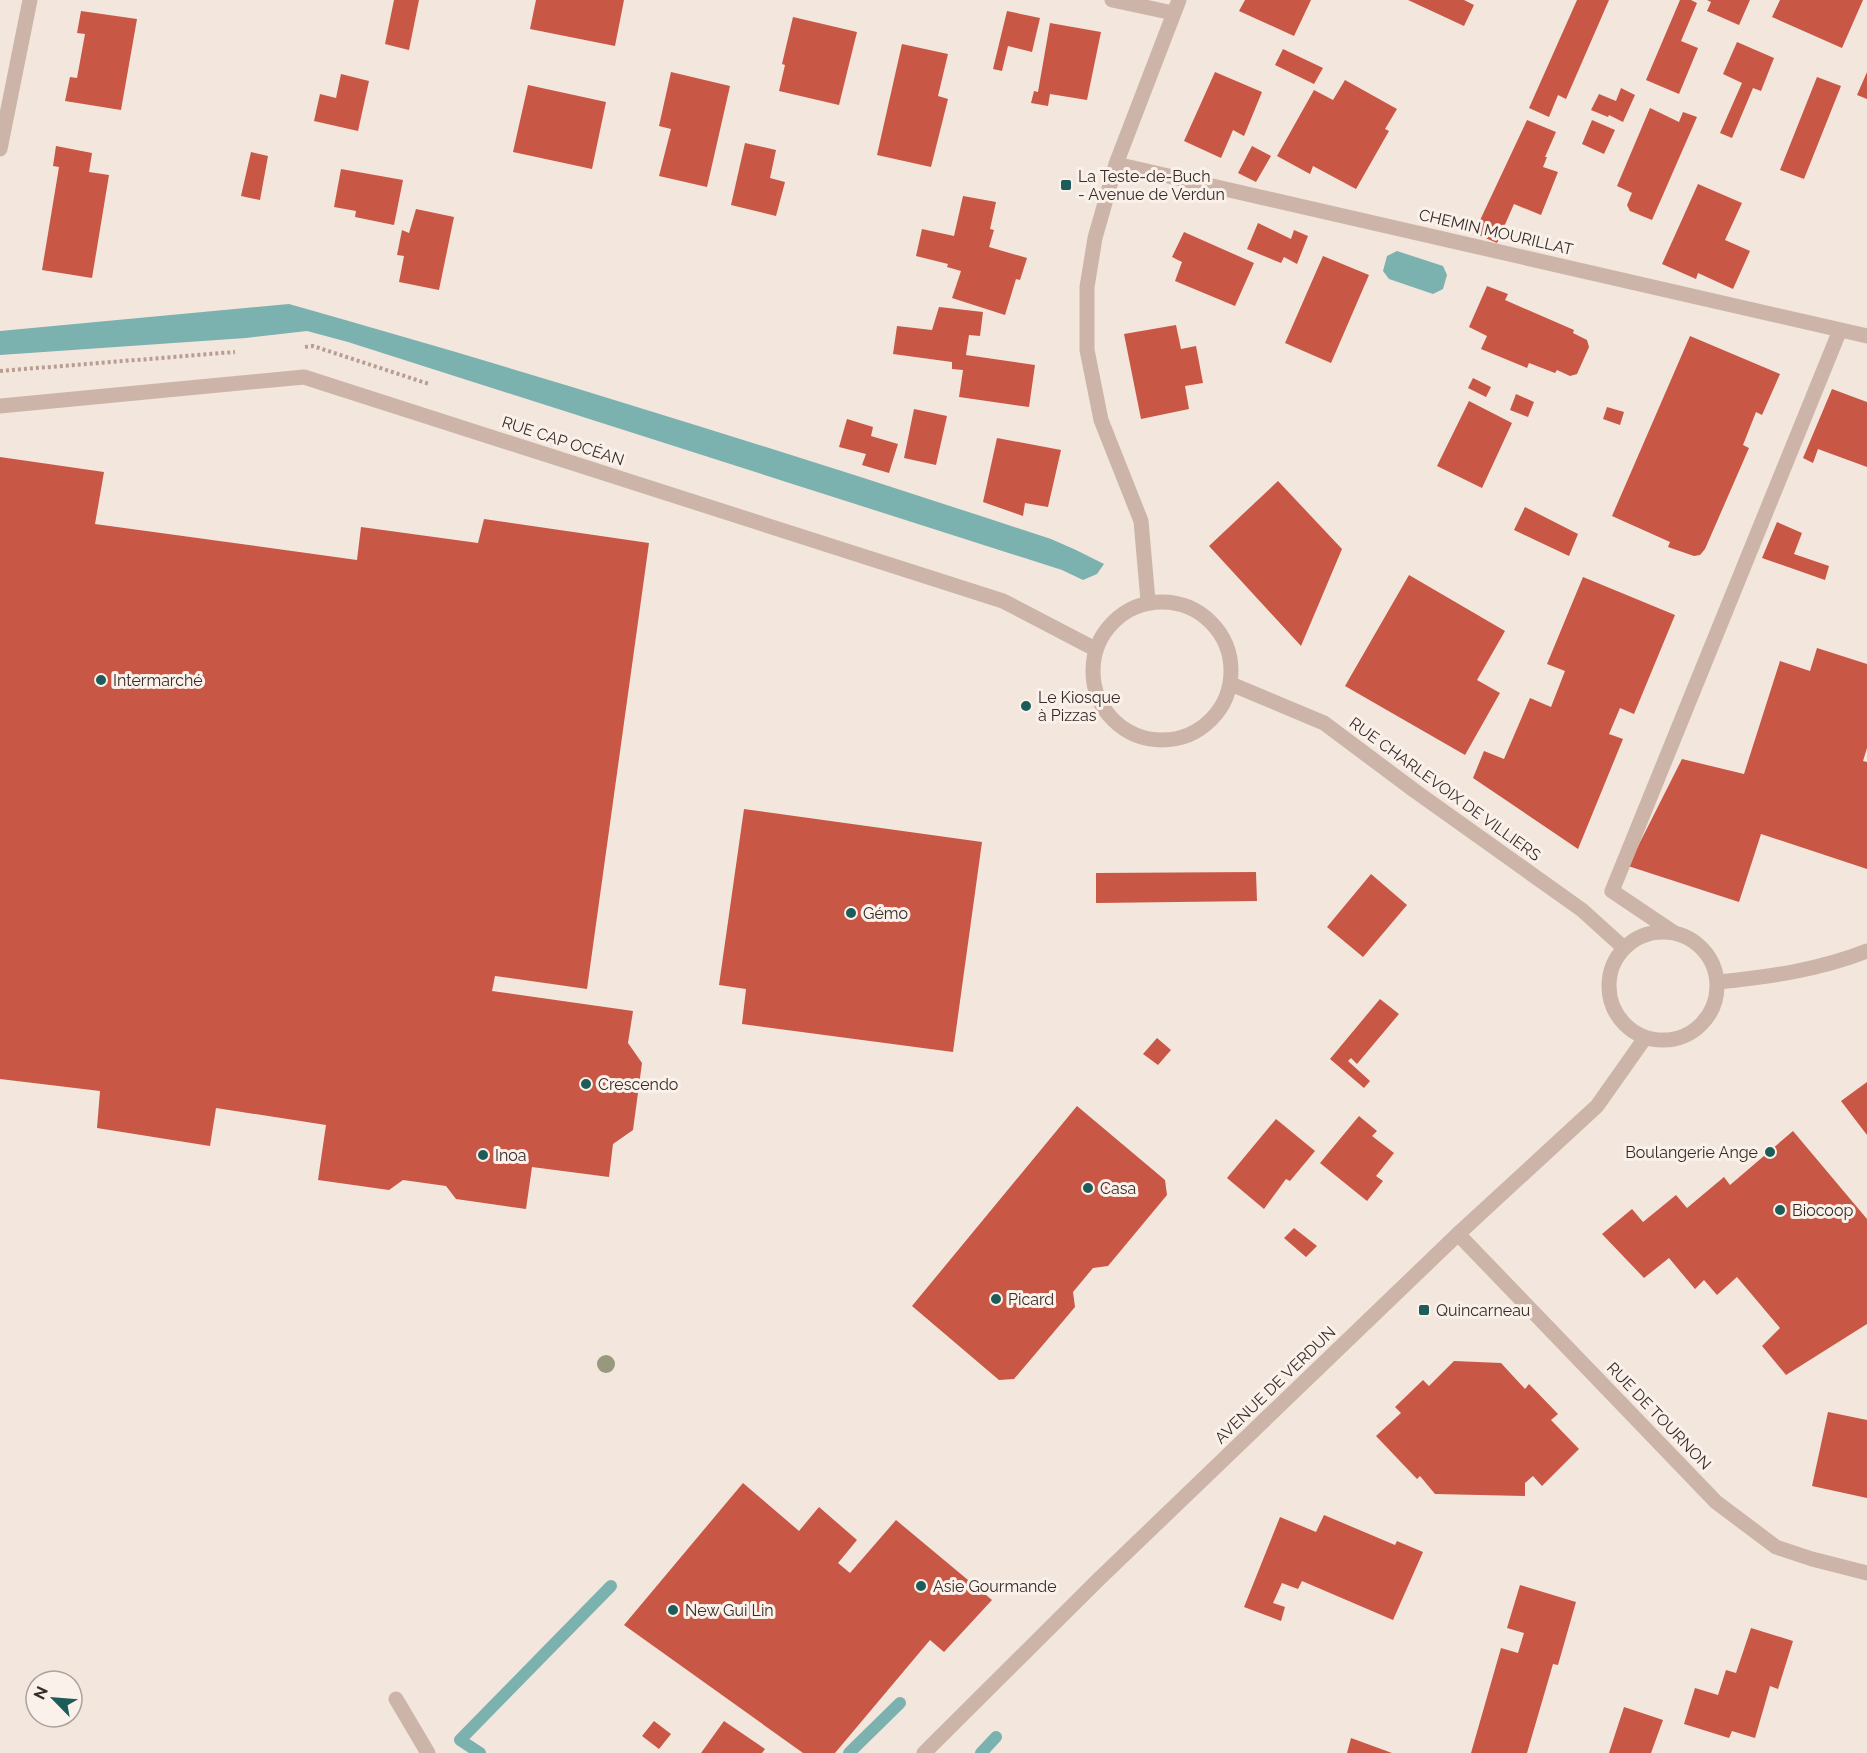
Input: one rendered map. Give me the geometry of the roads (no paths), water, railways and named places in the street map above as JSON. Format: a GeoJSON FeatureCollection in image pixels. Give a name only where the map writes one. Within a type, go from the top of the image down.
{"type":"FeatureCollection","features":[{"type":"Feature","properties":{"kind":"street"},"geometry":{"type":"LineString","coordinates":[[0,149],[30,0]]}},
{"type":"Feature","properties":{"kind":"street"},"geometry":{"type":"LineString","coordinates":[[1112,0],[1176,6],[1116,164],[1095,238],[1089,277],[1087,350],[1101,420],[1141,521],[1148,601]]}},
{"type":"Feature","properties":{"kind":"street","name":"CHEMIN MOURILLAT"},"geometry":{"type":"LineString","coordinates":[[1116,164],[1867,336]]}},
{"type":"Feature","properties":{"kind":"street"},"geometry":{"type":"LineString","coordinates":[[1673,932],[1655,932],[1639,937],[1624,948],[1613,963],[1609,981],[1610,999],[1617,1015],[1629,1029],[1645,1038],[1663,1041],[1681,1038],[1698,1029],[1710,1016],[1717,999],[1718,982],[1714,964],[1704,949],[1690,938],[1673,932],[1612,891],[1840,330]]}},
{"type":"Feature","properties":{"kind":"street","name":"RUE CAP OCÉAN"},"geometry":{"type":"LineString","coordinates":[[0,406],[304,377],[1003,600],[1095,649]]}},
{"type":"Feature","properties":{"kind":"street"},"geometry":{"type":"LineString","coordinates":[[1169,600],[1196,608],[1229,645],[1233,671],[1228,696],[1210,722],[1174,741],[1134,736],[1116,725],[1108,716],[1093,682],[1095,649],[1102,634],[1122,612],[1148,601],[1169,600]]}},
{"type":"Feature","properties":{"kind":"street","name":"RUE CHARLEVOIX DE VILLIERS"},"geometry":{"type":"LineString","coordinates":[[1231,684],[1324,723],[1582,910],[1624,948]]}},
{"type":"Feature","properties":{"kind":"street"},"geometry":{"type":"LineString","coordinates":[[1718,982],[1773,976],[1840,962],[1867,951]]}},
{"type":"Feature","properties":{"kind":"street","name":"AVENUE DE VERDUN"},"geometry":{"type":"LineString","coordinates":[[924,1753],[1098,1580],[1458,1234],[1597,1106],[1645,1038]]}},
{"type":"Feature","properties":{"kind":"street","name":"RUE DE TOURNON"},"geometry":{"type":"LineString","coordinates":[[1458,1234],[1716,1502],[1776,1546],[1812,1559],[1867,1573]]}},
{"type":"Feature","properties":{"kind":"street"},"geometry":{"type":"LineString","coordinates":[[396,1699],[428,1753]]}},
{"type":"Feature","properties":{"kind":"water"},"geometry":{"type":"Polygon","coordinates":[[[1397,251],[1443,266],[1447,275],[1443,289],[1433,294],[1389,279],[1383,271],[1387,256],[1397,251]]]}},
{"type":"Feature","properties":{"kind":"water"},"geometry":{"type":"Polygon","coordinates":[[[289,304],[576,388],[861,477],[1051,539],[1104,564],[1097,574],[1083,580],[1062,570],[348,342],[307,331],[246,338],[0,355],[0,331],[289,304]]]}},
{"type":"Feature","properties":{"kind":"waterway"},"geometry":{"type":"LineString","coordinates":[[480,1753],[460,1740],[611,1586]]}},
{"type":"Feature","properties":{"kind":"waterway"},"geometry":{"type":"LineString","coordinates":[[849,1753],[900,1703]]}},
{"type":"Feature","properties":{"kind":"waterway"},"geometry":{"type":"LineString","coordinates":[[981,1753],[996,1737]]}},
{"type":"Feature","properties":{"kind":"place","name":"La Teste-de-Buch - Avenue de Verdun"},"geometry":{"type":"Point","coordinates":[1066,185]}},
{"type":"Feature","properties":{"kind":"place","name":"Intermarché"},"geometry":{"type":"Point","coordinates":[101,680]}},
{"type":"Feature","properties":{"kind":"place","name":"Le Kiosque à Pizzas"},"geometry":{"type":"Point","coordinates":[1026,706]}},
{"type":"Feature","properties":{"kind":"place","name":"Gémo"},"geometry":{"type":"Point","coordinates":[851,913]}},
{"type":"Feature","properties":{"kind":"place","name":"Crescendo"},"geometry":{"type":"Point","coordinates":[586,1084]}},
{"type":"Feature","properties":{"kind":"place","name":"Boulangerie Ange"},"geometry":{"type":"Point","coordinates":[1770,1152]}},
{"type":"Feature","properties":{"kind":"place","name":"Inoa"},"geometry":{"type":"Point","coordinates":[483,1155]}},
{"type":"Feature","properties":{"kind":"place","name":"Casa"},"geometry":{"type":"Point","coordinates":[1088,1188]}},
{"type":"Feature","properties":{"kind":"place","name":"Biocoop"},"geometry":{"type":"Point","coordinates":[1780,1210]}},
{"type":"Feature","properties":{"kind":"place","name":"Picard"},"geometry":{"type":"Point","coordinates":[996,1299]}},
{"type":"Feature","properties":{"kind":"place","name":"Quincarneau"},"geometry":{"type":"Point","coordinates":[1424,1310]}},
{"type":"Feature","properties":{"kind":"place","name":"Asie Gourmande"},"geometry":{"type":"Point","coordinates":[921,1586]}},
{"type":"Feature","properties":{"kind":"place","name":"New Gui Lin"},"geometry":{"type":"Point","coordinates":[673,1610]}}]}
